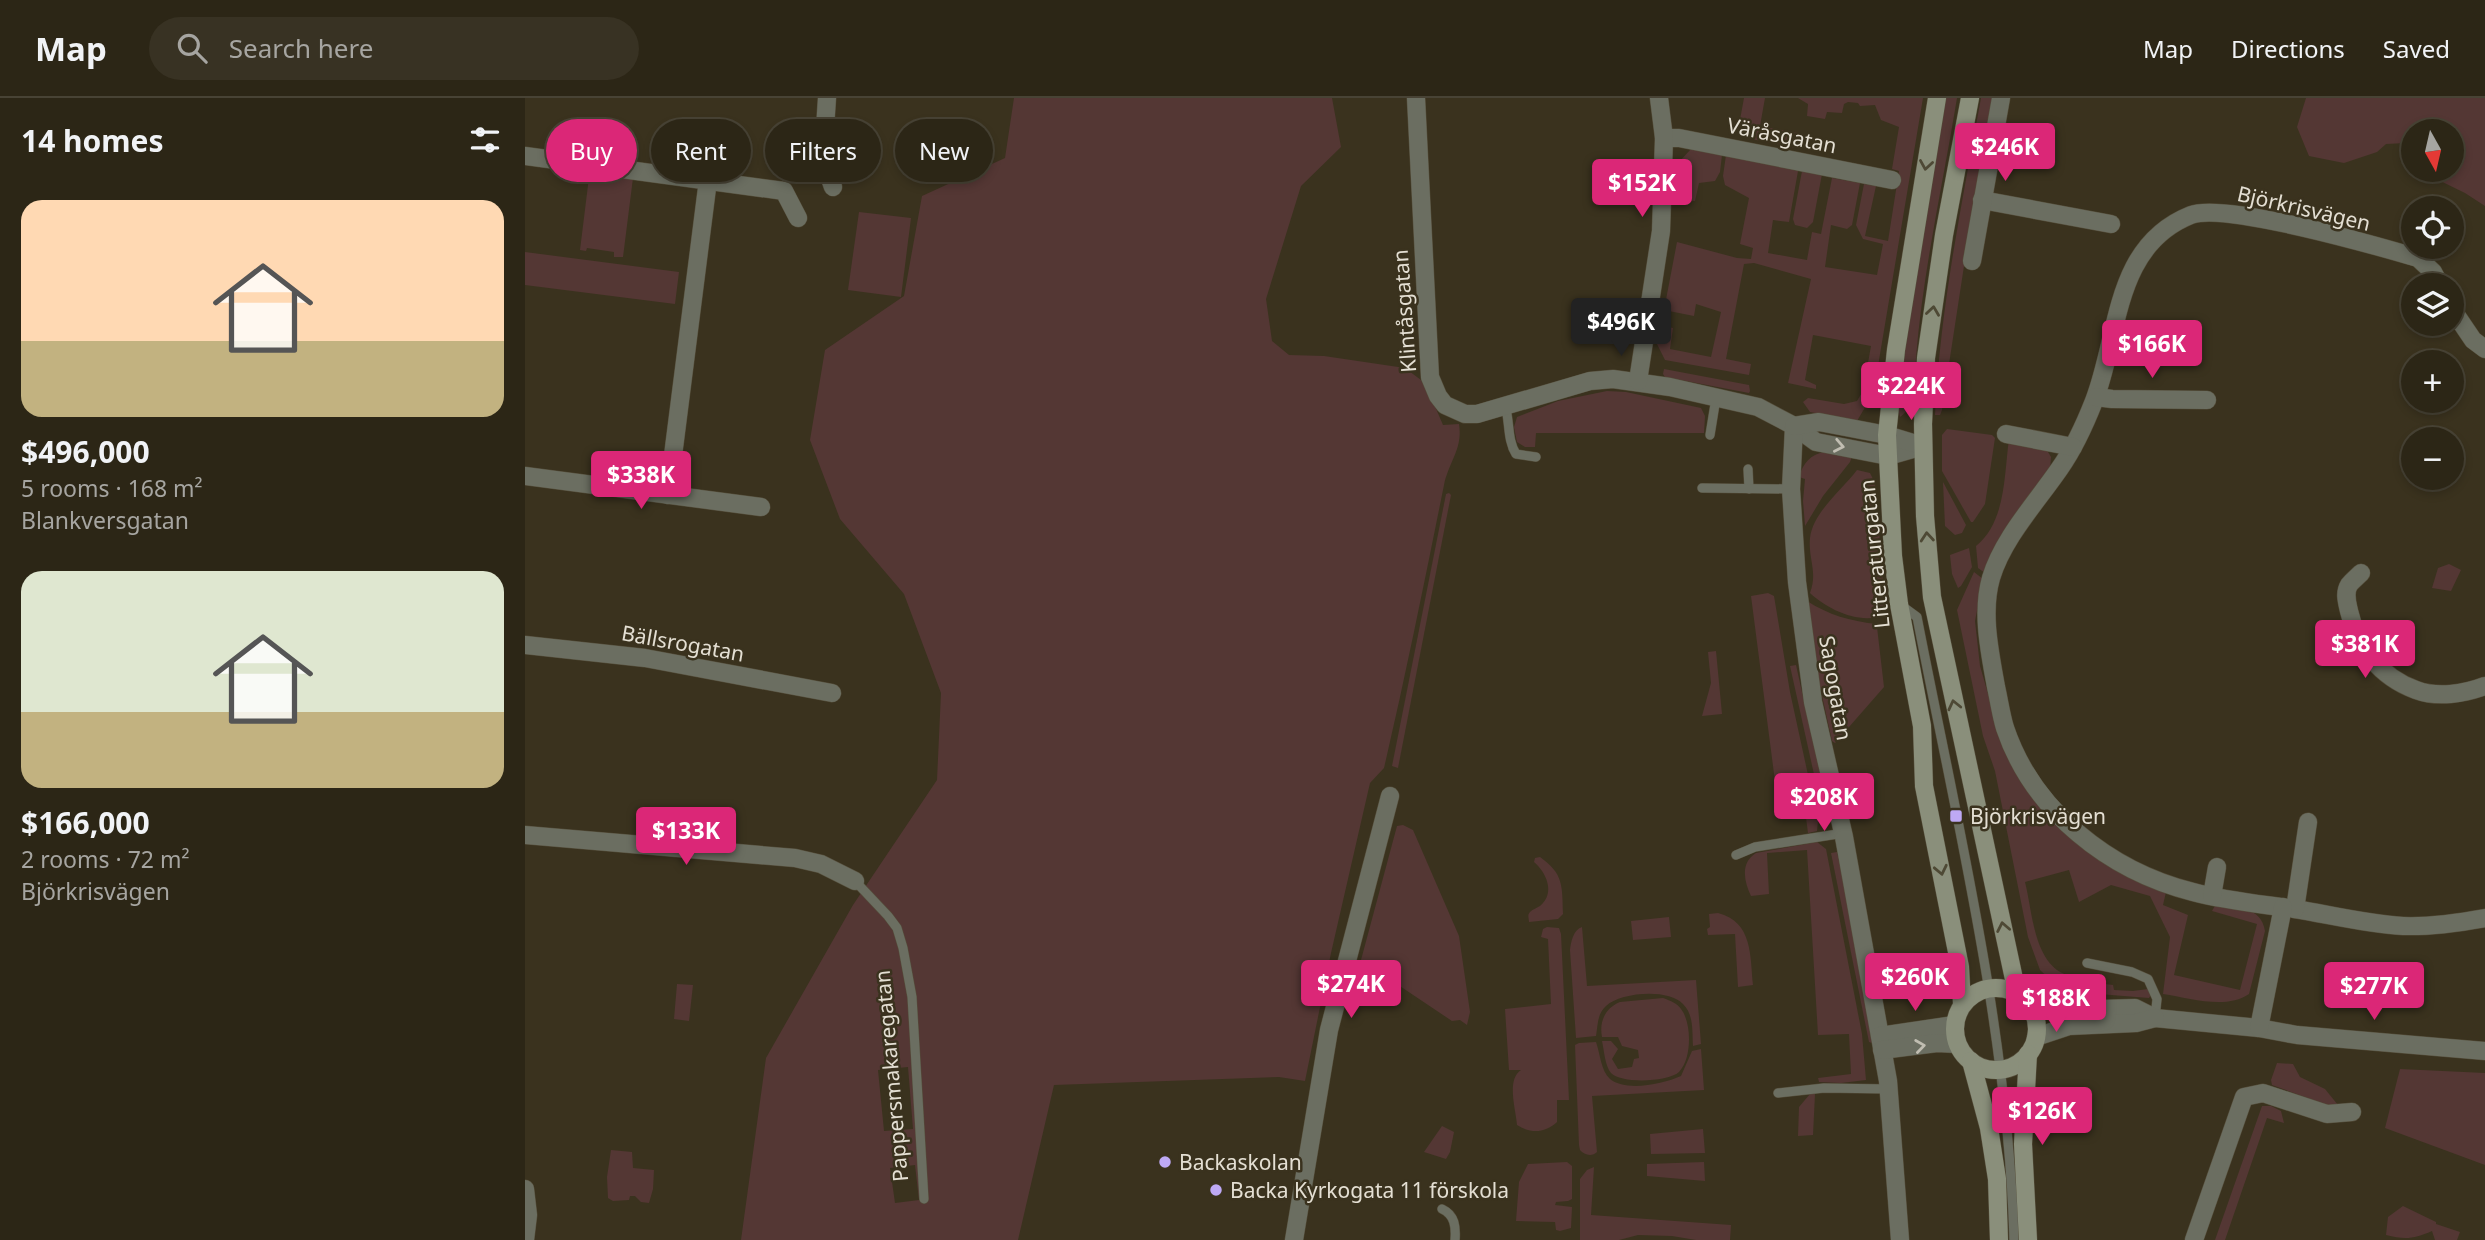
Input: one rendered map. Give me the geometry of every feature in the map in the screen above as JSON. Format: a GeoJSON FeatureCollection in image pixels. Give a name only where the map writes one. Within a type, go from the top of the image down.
{"type":"FeatureCollection","features":[{"type":"Feature","properties":{"kind":"street"},"geometry":{"type":"LineString","coordinates":[[827,98],[823,159],[833,187]]}},
{"type":"Feature","properties":{"kind":"street","name":"Klintåsgatan"},"geometry":{"type":"LineString","coordinates":[[1416,98],[1430,377],[1438,396],[1451,410],[1477,414],[1590,381],[1613,379],[1758,407],[1794,426],[1816,442],[1888,456]]}},
{"type":"Feature","properties":{"kind":"street"},"geometry":{"type":"LineString","coordinates":[[1638,382],[1661,230],[1664,138],[1659,98]]}},
{"type":"Feature","properties":{"kind":"street","name":"Litteraturgatan"},"geometry":{"type":"LineString","coordinates":[[1937,98],[1896,350],[1888,435],[1893,556],[1899,604],[1922,726],[1924,786],[1955,940],[1962,1004],[1954,1025],[1957,1044],[1971,1062],[1989,1128],[1997,1179],[1999,1240]]}},
{"type":"Feature","properties":{"kind":"street"},"geometry":{"type":"LineString","coordinates":[[1969,98],[1944,235],[1926,358],[1923,446],[1925,516],[1932,597],[2024,1000],[2036,1021],[2036,1037],[2028,1054],[2023,1144],[2028,1240]]}},
{"type":"Feature","properties":{"kind":"street"},"geometry":{"type":"LineString","coordinates":[[1972,261],[2001,98]]}},
{"type":"Feature","properties":{"kind":"street","name":"Väråsgatan"},"geometry":{"type":"LineString","coordinates":[[1664,138],[1679,138],[1892,180]]}},
{"type":"Feature","properties":{"kind":"street"},"geometry":{"type":"LineString","coordinates":[[525,156],[651,173]]}},
{"type":"Feature","properties":{"kind":"street"},"geometry":{"type":"LineString","coordinates":[[668,495],[708,182]]}},
{"type":"Feature","properties":{"kind":"street"},"geometry":{"type":"LineString","coordinates":[[722,182],[784,191],[798,218]]}},
{"type":"Feature","properties":{"kind":"street"},"geometry":{"type":"LineString","coordinates":[[1982,200],[2111,224]]}},
{"type":"Feature","properties":{"kind":"street","name":"Björkrisvägen"},"geometry":{"type":"LineString","coordinates":[[2434,273],[2419,258],[2239,214],[2207,211],[2196,213],[2165,228],[2139,256],[2118,314],[2095,397],[2073,447],[2002,552],[1990,580],[1987,615],[1989,648],[2004,726],[2031,780],[2078,835],[2131,870],[2182,889],[2212,896],[2369,922],[2405,926],[2442,925],[2485,918]]}},
{"type":"Feature","properties":{"kind":"street"},"geometry":{"type":"LineString","coordinates":[[2464,327],[2473,340],[2485,349]]}},
{"type":"Feature","properties":{"kind":"street"},"geometry":{"type":"LineString","coordinates":[[2095,397],[2207,400]]}},
{"type":"Feature","properties":{"kind":"street"},"geometry":{"type":"LineString","coordinates":[[1794,426],[1819,422],[1888,435],[1923,446]]}},
{"type":"Feature","properties":{"kind":"street","name":"Sagogatan"},"geometry":{"type":"LineString","coordinates":[[1794,426],[1791,489],[1797,582],[1813,702],[1844,834],[1889,1090],[1900,1240]]}},
{"type":"Feature","properties":{"kind":"street"},"geometry":{"type":"LineString","coordinates":[[2006,434],[2073,447]]}},
{"type":"Feature","properties":{"kind":"street"},"geometry":{"type":"LineString","coordinates":[[1888,456],[1923,446]]}},
{"type":"Feature","properties":{"kind":"street"},"geometry":{"type":"LineString","coordinates":[[525,476],[761,507]]}},
{"type":"Feature","properties":{"kind":"street"},"geometry":{"type":"LineString","coordinates":[[2361,573],[2349,584],[2346,594],[2359,643],[2374,663],[2417,690],[2456,694],[2485,686]]}},
{"type":"Feature","properties":{"kind":"street","name":"Bällsrogatan"},"geometry":{"type":"LineString","coordinates":[[525,645],[645,658],[832,693]]}},
{"type":"Feature","properties":{"kind":"street"},"geometry":{"type":"LineString","coordinates":[[1294,1240],[1329,1030],[1390,796]]}},
{"type":"Feature","properties":{"kind":"street"},"geometry":{"type":"LineString","coordinates":[[2259,1028],[2308,822]]}},
{"type":"Feature","properties":{"kind":"street","name":"Pappersmakaregatan"},"geometry":{"type":"LineString","coordinates":[[525,836],[796,858],[838,871],[855,881]]}},
{"type":"Feature","properties":{"kind":"street"},"geometry":{"type":"LineString","coordinates":[[2212,896],[2217,867]]}},
{"type":"Feature","properties":{"kind":"street"},"geometry":{"type":"LineString","coordinates":[[1962,1004],[1974,993],[1989,988],[2005,989],[2024,1000],[2067,1010],[2135,1008],[2155,1018]]}},
{"type":"Feature","properties":{"kind":"street"},"geometry":{"type":"LineString","coordinates":[[2036,1037],[2069,1026],[2136,1023],[2155,1018],[2259,1028],[2297,1035],[2485,1051]]}},
{"type":"Feature","properties":{"kind":"street"},"geometry":{"type":"LineString","coordinates":[[1881,1043],[1954,1025]]}},
{"type":"Feature","properties":{"kind":"street"},"geometry":{"type":"LineString","coordinates":[[1881,1043],[1957,1044]]}},
{"type":"Feature","properties":{"kind":"street"},"geometry":{"type":"LineString","coordinates":[[1971,1062],[1985,1068],[2001,1069],[2013,1066],[2028,1054]]}},
{"type":"Feature","properties":{"kind":"street"},"geometry":{"type":"LineString","coordinates":[[2194,1240],[2243,1097],[2263,1093],[2327,1114],[2352,1112]]}},
{"type":"Feature","properties":{"kind":"street"},"geometry":{"type":"LineString","coordinates":[[525,1189],[528,1215],[525,1240]]}},
{"type":"Feature","properties":{"kind":"lane"},"geometry":{"type":"LineString","coordinates":[[1710,435],[1716,398]]}},
{"type":"Feature","properties":{"kind":"lane"},"geometry":{"type":"LineString","coordinates":[[1505,405],[1510,422],[1511,447],[1516,454],[1536,457]]}},
{"type":"Feature","properties":{"kind":"lane"},"geometry":{"type":"LineString","coordinates":[[1748,469],[1749,489]]}},
{"type":"Feature","properties":{"kind":"lane"},"geometry":{"type":"LineString","coordinates":[[1702,488],[1791,489]]}},
{"type":"Feature","properties":{"kind":"lane"},"geometry":{"type":"LineString","coordinates":[[1917,617],[1932,597]]}},
{"type":"Feature","properties":{"kind":"lane"},"geometry":{"type":"LineString","coordinates":[[1899,604],[1917,617],[1989,988],[2001,1069],[2014,1240]]}},
{"type":"Feature","properties":{"kind":"lane"},"geometry":{"type":"LineString","coordinates":[[1736,855],[1755,846],[1844,834]]}},
{"type":"Feature","properties":{"kind":"lane","name":"Pappersmakaregatan"},"geometry":{"type":"LineString","coordinates":[[855,881],[897,928],[903,948],[912,997],[924,1199]]}},
{"type":"Feature","properties":{"kind":"lane"},"geometry":{"type":"LineString","coordinates":[[2087,963],[2132,972],[2148,979],[2157,999],[2155,1018]]}},
{"type":"Feature","properties":{"kind":"lane"},"geometry":{"type":"LineString","coordinates":[[1777,1093],[1824,1088],[1889,1090]]}},
{"type":"Feature","properties":{"kind":"lane"},"geometry":{"type":"LineString","coordinates":[[1442,1209],[1451,1215],[1455,1225],[1455,1240]]}},
{"type":"Feature","properties":{"kind":"shaded area"},"geometry":{"type":"Polygon","coordinates":[[[1014,98],[1332,98],[1341,147],[1301,186],[1266,299],[1272,341],[1289,355],[1324,356],[1405,368],[1425,383],[1443,425],[1459,424],[1460,433],[1444,485],[1384,768],[1370,783],[1305,1081],[1279,1077],[1054,1085],[1018,1240],[741,1240],[766,1058],[853,905],[937,780],[941,693],[904,594],[840,519],[810,440],[825,350],[904,296],[922,196],[953,182],[993,182],[993,163],[1005,158],[1014,98]],[[908,1067],[878,1070],[884,1131],[913,1129],[908,1067]],[[915,1165],[890,1168],[895,1203],[919,1200],[915,1165]]]}},
{"type":"Feature","properties":{"kind":"shaded area"},"geometry":{"type":"Polygon","coordinates":[[[1744,98],[1765,98],[1760,126],[1803,134],[1801,149],[1746,138],[1748,128],[1739,125],[1744,98]]]}},
{"type":"Feature","properties":{"kind":"shaded area"},"geometry":{"type":"Polygon","coordinates":[[[1798,98],[1923,98],[1875,384],[1857,421],[1810,412],[1803,402],[1808,398],[1844,404],[1857,401],[1863,391],[1871,346],[1813,335],[1805,380],[1816,385],[1816,389],[1788,383],[1811,279],[1754,263],[1744,264],[1726,359],[1751,364],[1749,375],[1665,360],[1657,344],[1659,325],[1673,328],[1670,349],[1711,357],[1721,312],[1696,304],[1694,316],[1664,310],[1677,242],[1737,258],[1751,259],[1753,248],[1740,244],[1749,198],[1725,185],[1723,176],[1726,155],[1798,171],[1789,222],[1773,220],[1768,253],[1807,260],[1812,232],[1821,234],[1832,178],[1860,183],[1852,225],[1847,229],[1831,225],[1825,267],[1877,275],[1883,244],[1863,239],[1856,225],[1864,184],[1876,186],[1865,236],[1888,241],[1899,171],[1892,169],[1899,127],[1881,120],[1875,105],[1860,106],[1858,103],[1848,102],[1844,104],[1842,113],[1827,112],[1825,119],[1807,116],[1808,104],[1798,98]]]}},
{"type":"Feature","properties":{"kind":"shaded area"},"geometry":{"type":"Polygon","coordinates":[[[1946,98],[1957,98],[1923,292],[1914,390],[1910,406],[1900,417],[1898,407],[1902,365],[1946,98]]]}},
{"type":"Feature","properties":{"kind":"shaded area"},"geometry":{"type":"Polygon","coordinates":[[[1981,98],[1992,98],[1942,410],[1940,415],[1935,415],[1947,295],[1981,98]]]}},
{"type":"Feature","properties":{"kind":"shaded area"},"geometry":{"type":"Polygon","coordinates":[[[2306,98],[2485,98],[2485,206],[2442,182],[2464,182],[2464,119],[2401,119],[2401,143],[2386,144],[2377,152],[2344,163],[2309,156],[2297,127],[2306,98]]]}},
{"type":"Feature","properties":{"kind":"shaded area"},"geometry":{"type":"Polygon","coordinates":[[[1691,149],[1722,155],[1720,172],[1715,181],[1699,183],[1695,201],[1678,199],[1679,162],[1691,149]]]}},
{"type":"Feature","properties":{"kind":"shaded area"},"geometry":{"type":"Polygon","coordinates":[[[1802,171],[1822,174],[1813,222],[1807,228],[1795,225],[1793,219],[1802,171]]]}},
{"type":"Feature","properties":{"kind":"shaded area"},"geometry":{"type":"Polygon","coordinates":[[[588,182],[632,182],[623,257],[614,257],[614,252],[587,248],[586,251],[580,250],[588,182]]]}},
{"type":"Feature","properties":{"kind":"shaded area"},"geometry":{"type":"Polygon","coordinates":[[[859,212],[911,218],[901,297],[848,290],[859,212]]]}},
{"type":"Feature","properties":{"kind":"shaded area"},"geometry":{"type":"Polygon","coordinates":[[[525,252],[679,272],[675,304],[525,285],[525,252]]]}},
{"type":"Feature","properties":{"kind":"shaded area"},"geometry":{"type":"Polygon","coordinates":[[[1664,369],[1749,385],[1750,391],[1749,393],[1665,377],[1664,369]]]}},
{"type":"Feature","properties":{"kind":"shaded area"},"geometry":{"type":"Polygon","coordinates":[[[1607,391],[1626,392],[1701,408],[1705,416],[1704,433],[1536,433],[1535,447],[1525,447],[1517,442],[1514,427],[1517,417],[1558,401],[1607,391]]]}},
{"type":"Feature","properties":{"kind":"shaded area"},"geometry":{"type":"Polygon","coordinates":[[[1947,429],[1992,435],[1995,438],[1985,504],[1973,522],[1942,471],[1942,435],[1947,429]]]}},
{"type":"Feature","properties":{"kind":"shaded area"},"geometry":{"type":"Polygon","coordinates":[[[2009,439],[2045,447],[2051,457],[2050,470],[1985,573],[1978,568],[1976,546],[1986,536],[1998,511],[2009,439]]]}},
{"type":"Feature","properties":{"kind":"shaded area"},"geometry":{"type":"Polygon","coordinates":[[[1825,452],[1852,456],[1805,526],[1805,479],[1799,477],[1808,460],[1825,452]]]}},
{"type":"Feature","properties":{"kind":"shaded area"},"geometry":{"type":"Polygon","coordinates":[[[1857,470],[1870,473],[1875,483],[1886,614],[1877,617],[1846,614],[1826,605],[1810,593],[1813,578],[1810,546],[1812,528],[1822,510],[1857,470]]]}},
{"type":"Feature","properties":{"kind":"shaded area"},"geometry":{"type":"Polygon","coordinates":[[[1943,482],[1966,525],[1962,533],[1955,535],[1945,526],[1943,482]]]}},
{"type":"Feature","properties":{"kind":"shaded area"},"geometry":{"type":"Polygon","coordinates":[[[1446,494],[1451,495],[1398,768],[1392,766],[1446,494]]]}},
{"type":"Feature","properties":{"kind":"shaded area"},"geometry":{"type":"Polygon","coordinates":[[[1969,548],[1972,567],[1958,588],[1952,574],[1950,555],[1969,548]]]}},
{"type":"Feature","properties":{"kind":"shaded area"},"geometry":{"type":"Polygon","coordinates":[[[2449,564],[2461,570],[2451,591],[2432,588],[2438,568],[2449,564]]]}},
{"type":"Feature","properties":{"kind":"shaded area"},"geometry":{"type":"Polygon","coordinates":[[[1974,572],[1983,579],[1975,621],[1980,666],[1999,732],[2025,784],[2166,892],[2163,905],[2188,915],[2174,975],[2240,990],[2257,924],[2212,911],[2216,904],[2247,910],[2259,917],[2265,931],[2249,994],[2240,999],[2219,1002],[2163,994],[2170,937],[2150,896],[2111,885],[2079,902],[2069,870],[2025,882],[2038,941],[2049,962],[2061,972],[2089,979],[2089,982],[2113,985],[2114,990],[2148,989],[2151,995],[2149,998],[2086,993],[2056,985],[2040,970],[2028,937],[1995,771],[1983,736],[1957,610],[1974,572]]]}},
{"type":"Feature","properties":{"kind":"shaded area"},"geometry":{"type":"Polygon","coordinates":[[[1768,593],[1774,596],[1790,692],[1818,821],[1817,831],[1808,833],[1802,787],[1776,789],[1751,596],[1768,593]]]}},
{"type":"Feature","properties":{"kind":"shaded area"},"geometry":{"type":"Polygon","coordinates":[[[1807,601],[1832,614],[1876,624],[1877,627],[1884,687],[1835,743],[1832,741],[1819,682],[1807,601]]]}},
{"type":"Feature","properties":{"kind":"shaded area"},"geometry":{"type":"Polygon","coordinates":[[[1716,651],[1722,714],[1702,716],[1711,683],[1708,652],[1716,651]]]}},
{"type":"Feature","properties":{"kind":"shaded area"},"geometry":{"type":"Polygon","coordinates":[[[1796,665],[1831,823],[1825,824],[1790,666],[1796,665]]]}},
{"type":"Feature","properties":{"kind":"shaded area"},"geometry":{"type":"Polygon","coordinates":[[[1403,825],[1413,830],[1459,936],[1470,1012],[1467,1025],[1460,1020],[1452,1021],[1361,960],[1397,826],[1403,825]]]}},
{"type":"Feature","properties":{"kind":"shaded area"},"geometry":{"type":"Polygon","coordinates":[[[1817,842],[1826,849],[1862,1034],[1866,1080],[1819,1082],[1818,1078],[1851,1074],[1849,1034],[1818,1035],[1807,850],[1767,853],[1769,894],[1751,896],[1745,878],[1747,862],[1756,853],[1817,842]]]}},
{"type":"Feature","properties":{"kind":"shaded area"},"geometry":{"type":"Polygon","coordinates":[[[1837,852],[1858,950],[1872,1043],[1869,1042],[1831,853],[1837,852]]]}},
{"type":"Feature","properties":{"kind":"shaded area"},"geometry":{"type":"Polygon","coordinates":[[[1540,857],[1558,875],[1563,914],[1558,919],[1529,922],[1529,913],[1545,901],[1547,895],[1548,883],[1534,862],[1535,858],[1540,857]]]}},
{"type":"Feature","properties":{"kind":"shaded area"},"geometry":{"type":"Polygon","coordinates":[[[1718,913],[1729,917],[1744,932],[1750,952],[1753,985],[1738,987],[1735,934],[1708,935],[1709,914],[1718,913]]]}},
{"type":"Feature","properties":{"kind":"shaded area"},"geometry":{"type":"Polygon","coordinates":[[[1669,917],[1671,937],[1633,940],[1631,921],[1669,917]]]}},
{"type":"Feature","properties":{"kind":"shaded area"},"geometry":{"type":"Polygon","coordinates":[[[1582,927],[1587,986],[1696,980],[1701,1044],[1693,1046],[1691,1018],[1687,1008],[1676,999],[1656,994],[1633,995],[1613,1001],[1601,1013],[1596,1036],[1576,1038],[1570,950],[1575,933],[1582,927]]]}},
{"type":"Feature","properties":{"kind":"shaded area"},"geometry":{"type":"Polygon","coordinates":[[[1559,928],[1561,934],[1569,1100],[1557,1100],[1557,1122],[1543,1130],[1533,1131],[1517,1125],[1513,1088],[1516,1075],[1521,1070],[1509,1070],[1505,1009],[1551,1004],[1548,939],[1541,937],[1543,929],[1559,928]]]}},
{"type":"Feature","properties":{"kind":"shaded area"},"geometry":{"type":"Polygon","coordinates":[[[677,984],[693,985],[689,1021],[674,1019],[677,984]]]}},
{"type":"Feature","properties":{"kind":"shaded area"},"geometry":{"type":"Polygon","coordinates":[[[1663,998],[1673,1002],[1685,1015],[1689,1041],[1683,1066],[1673,1075],[1655,1080],[1616,1077],[1607,1066],[1602,1041],[1611,1041],[1618,1049],[1612,1059],[1618,1069],[1632,1067],[1634,1059],[1639,1058],[1638,1050],[1622,1046],[1618,1037],[1602,1037],[1604,1016],[1620,1002],[1663,998]]]}},
{"type":"Feature","properties":{"kind":"shaded area"},"geometry":{"type":"Polygon","coordinates":[[[1596,1042],[1607,1076],[1617,1083],[1635,1086],[1665,1082],[1681,1076],[1692,1051],[1701,1049],[1704,1090],[1592,1096],[1597,1152],[1586,1154],[1580,1150],[1579,1145],[1575,1045],[1596,1042]]]}},
{"type":"Feature","properties":{"kind":"shaded area"},"geometry":{"type":"Polygon","coordinates":[[[2277,1063],[2293,1064],[2300,1077],[2325,1089],[2338,1105],[2332,1107],[2272,1085],[2277,1063]]]}},
{"type":"Feature","properties":{"kind":"shaded area"},"geometry":{"type":"Polygon","coordinates":[[[2400,1069],[2485,1073],[2485,1165],[2385,1128],[2400,1069]]]}},
{"type":"Feature","properties":{"kind":"shaded area"},"geometry":{"type":"Polygon","coordinates":[[[1810,1094],[1815,1094],[1813,1135],[1798,1136],[1799,1107],[1810,1094]]]}},
{"type":"Feature","properties":{"kind":"shaded area"},"geometry":{"type":"Polygon","coordinates":[[[2262,1106],[2271,1106],[2281,1111],[2284,1123],[2267,1118],[2225,1240],[2215,1240],[2262,1106]]]}},
{"type":"Feature","properties":{"kind":"shaded area"},"geometry":{"type":"Polygon","coordinates":[[[1442,1126],[1454,1132],[1446,1159],[1424,1152],[1442,1126]]]}},
{"type":"Feature","properties":{"kind":"shaded area"},"geometry":{"type":"Polygon","coordinates":[[[1703,1129],[1705,1153],[1651,1154],[1650,1134],[1703,1129]]]}},
{"type":"Feature","properties":{"kind":"shaded area"},"geometry":{"type":"Polygon","coordinates":[[[611,1150],[632,1152],[633,1168],[654,1170],[649,1203],[641,1202],[635,1196],[630,1196],[629,1200],[613,1201],[608,1198],[607,1177],[611,1150]]]}},
{"type":"Feature","properties":{"kind":"shaded area"},"geometry":{"type":"Polygon","coordinates":[[[1567,1162],[1572,1166],[1572,1199],[1556,1202],[1555,1205],[1572,1207],[1571,1228],[1560,1231],[1556,1230],[1555,1222],[1516,1221],[1519,1182],[1528,1164],[1567,1162]]]}},
{"type":"Feature","properties":{"kind":"shaded area"},"geometry":{"type":"Polygon","coordinates":[[[1704,1162],[1705,1181],[1647,1176],[1647,1164],[1704,1162]]]}},
{"type":"Feature","properties":{"kind":"shaded area"},"geometry":{"type":"Polygon","coordinates":[[[1594,1167],[1591,1215],[1731,1225],[1730,1240],[1638,1235],[1619,1240],[1580,1240],[1580,1179],[1587,1170],[1594,1167]]]}},
{"type":"Feature","properties":{"kind":"shaded area"},"geometry":{"type":"Polygon","coordinates":[[[2403,1206],[2436,1224],[2460,1232],[2457,1240],[2435,1240],[2432,1231],[2409,1238],[2386,1235],[2388,1217],[2403,1206]]]}},
{"type":"Feature","properties":{"kind":"place","name":"Björkrisvägen"},"geometry":{"type":"Point","coordinates":[1956,816]}},
{"type":"Feature","properties":{"kind":"place","name":"Backaskolan"},"geometry":{"type":"Point","coordinates":[1165,1162]}},
{"type":"Feature","properties":{"kind":"place","name":"Backa Kyrkogata 11 förskola"},"geometry":{"type":"Point","coordinates":[1216,1190]}}]}
